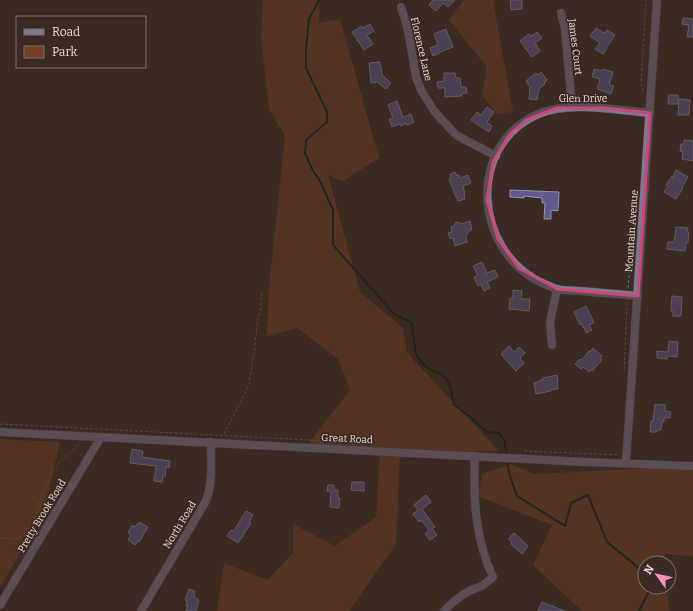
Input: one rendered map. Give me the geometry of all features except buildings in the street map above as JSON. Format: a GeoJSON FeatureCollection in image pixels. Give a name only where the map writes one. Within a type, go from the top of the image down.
{"type":"FeatureCollection","features":[{"type":"Feature","properties":{"kind":"street","name":"Mountain Avenue"},"geometry":{"type":"LineString","coordinates":[[627,459],[657,0]]}},
{"type":"Feature","properties":{"kind":"street","name":"Florence Lane"},"geometry":{"type":"LineString","coordinates":[[401,7],[408,30],[416,77],[421,90],[434,111],[456,135],[496,156]]}},
{"type":"Feature","properties":{"kind":"street","name":"James Court"},"geometry":{"type":"LineString","coordinates":[[561,13],[565,29],[572,107]]}},
{"type":"Feature","properties":{"kind":"street","name":"Glen Drive"},"geometry":{"type":"LineString","coordinates":[[638,296],[557,289],[539,281],[519,268],[504,250],[493,228],[489,214],[487,188],[489,175],[501,145],[516,127],[526,120],[545,111],[557,108],[572,107],[604,108],[650,113]]}},
{"type":"Feature","properties":{"kind":"street"},"geometry":{"type":"LineString","coordinates":[[552,345],[550,322],[557,289]]}},
{"type":"Feature","properties":{"kind":"street","name":"Great Road"},"geometry":{"type":"LineString","coordinates":[[0,432],[82,432],[101,437],[475,456],[627,459],[693,466]]}},
{"type":"Feature","properties":{"kind":"street","name":"Pretty Brook Road"},"geometry":{"type":"LineString","coordinates":[[0,604],[101,437]]}},
{"type":"Feature","properties":{"kind":"street","name":"North Road"},"geometry":{"type":"LineString","coordinates":[[141,611],[206,502],[211,485],[211,442]]}},
{"type":"Feature","properties":{"kind":"street"},"geometry":{"type":"LineString","coordinates":[[444,611],[461,596],[482,586],[493,577],[486,563],[477,520],[474,495],[475,456]]}},
{"type":"Feature","properties":{"kind":"path"},"geometry":{"type":"LineString","coordinates":[[643,94],[642,82],[646,0]]}},
{"type":"Feature","properties":{"kind":"path"},"geometry":{"type":"LineString","coordinates":[[223,435],[249,384],[262,292]]}},
{"type":"Feature","properties":{"kind":"path"},"geometry":{"type":"LineString","coordinates":[[0,424],[82,432],[223,435],[371,443]]}},
{"type":"Feature","properties":{"kind":"path"},"geometry":{"type":"LineString","coordinates":[[0,538],[16,539],[31,530],[42,492],[57,465],[80,443],[82,432]]}},
{"type":"Feature","properties":{"kind":"path"},"geometry":{"type":"LineString","coordinates":[[521,451],[627,459]]}},
{"type":"Feature","properties":{"kind":"highlighted area"},"geometry":{"type":"Polygon","coordinates":[[[557,108],[604,108],[650,113],[638,296],[557,289],[519,268],[498,239],[487,200],[493,162],[509,135],[526,120],[557,108]]]}},
{"type":"Feature","properties":{"kind":"green space"},"geometry":{"type":"Polygon","coordinates":[[[263,0],[319,0],[319,23],[340,19],[379,158],[343,181],[328,175],[360,292],[403,328],[407,353],[499,451],[400,453],[396,544],[349,611],[217,611],[224,563],[267,580],[293,553],[293,524],[335,546],[376,517],[380,452],[305,448],[350,390],[338,359],[297,328],[267,336],[269,287],[285,136],[269,109],[261,37],[263,0]]]}},
{"type":"Feature","properties":{"kind":"green space"},"geometry":{"type":"Polygon","coordinates":[[[464,0],[493,0],[513,112],[496,114],[482,94],[487,67],[449,20],[464,0]]]}},
{"type":"Feature","properties":{"kind":"green space"},"geometry":{"type":"Polygon","coordinates":[[[0,439],[60,442],[43,515],[0,587],[0,439]]]}},
{"type":"Feature","properties":{"kind":"green space"},"geometry":{"type":"Polygon","coordinates":[[[511,464],[533,474],[693,466],[693,556],[665,554],[637,555],[637,595],[668,595],[669,611],[582,611],[533,565],[552,525],[478,496],[482,474],[511,464]]]}},
{"type":"Feature","properties":{"kind":"waterway"},"geometry":{"type":"LineString","coordinates":[[319,0],[309,19],[306,68],[327,112],[327,122],[306,140],[305,153],[333,210],[333,245],[394,314],[412,323],[416,355],[425,366],[442,374],[450,385],[454,405],[487,432],[499,433],[505,442],[507,456]]}},
{"type":"Feature","properties":{"kind":"waterway"},"geometry":{"type":"LineString","coordinates":[[507,461],[510,476],[517,496],[565,526],[571,503],[588,495],[607,542],[637,566]]}},
{"type":"Feature","properties":{"kind":"waterway"},"geometry":{"type":"LineString","coordinates":[[639,611],[647,595]]}}]}
